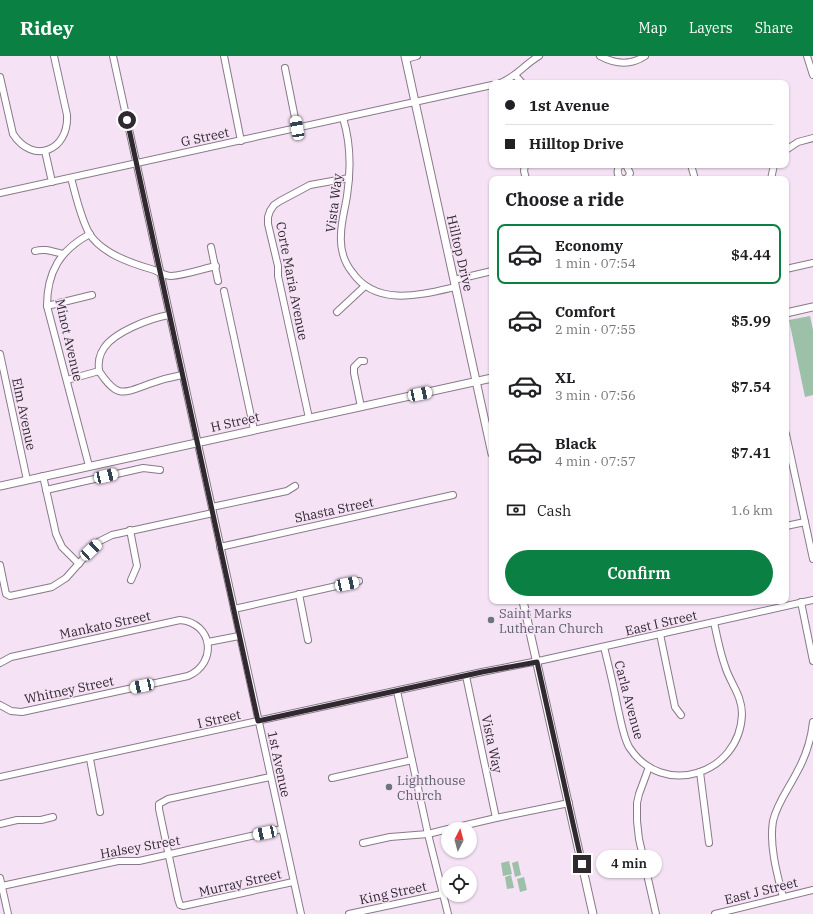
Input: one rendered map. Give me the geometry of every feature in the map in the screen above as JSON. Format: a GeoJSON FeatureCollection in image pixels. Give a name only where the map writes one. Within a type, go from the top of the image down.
{"type":"FeatureCollection","features":[{"type":"Feature","properties":{"kind":"main road","name":"Hilltop Drive"},"geometry":{"type":"LineString","coordinates":[[406,57],[489,440]]}},
{"type":"Feature","properties":{"kind":"main road"},"geometry":{"type":"LineString","coordinates":[[789,312],[813,307]]}},
{"type":"Feature","properties":{"kind":"main road","name":"H Street"},"geometry":{"type":"LineString","coordinates":[[0,486],[489,379]]}},
{"type":"Feature","properties":{"kind":"main road"},"geometry":{"type":"LineString","coordinates":[[524,604],[593,914]]}},
{"type":"Feature","properties":{"kind":"street"},"geometry":{"type":"LineString","coordinates":[[0,77],[13,134],[18,141],[28,148],[38,152],[45,151],[60,141],[67,125],[67,115],[54,56]]}},
{"type":"Feature","properties":{"kind":"street","name":"1st Avenue"},"geometry":{"type":"LineString","coordinates":[[113,56],[301,914]]}},
{"type":"Feature","properties":{"kind":"street"},"geometry":{"type":"LineString","coordinates":[[224,56],[242,140]]}},
{"type":"Feature","properties":{"kind":"street"},"geometry":{"type":"LineString","coordinates":[[406,57],[417,56]]}},
{"type":"Feature","properties":{"kind":"street"},"geometry":{"type":"LineString","coordinates":[[508,80],[539,56]]}},
{"type":"Feature","properties":{"kind":"street"},"geometry":{"type":"LineString","coordinates":[[600,56],[621,63],[636,61],[646,56]]}},
{"type":"Feature","properties":{"kind":"street"},"geometry":{"type":"LineString","coordinates":[[807,56],[813,72]]}},
{"type":"Feature","properties":{"kind":"street"},"geometry":{"type":"LineString","coordinates":[[285,68],[297,128]]}},
{"type":"Feature","properties":{"kind":"street"},"geometry":{"type":"LineString","coordinates":[[515,74],[520,80]]}},
{"type":"Feature","properties":{"kind":"street","name":"G Street"},"geometry":{"type":"LineString","coordinates":[[0,193],[489,86]]}},
{"type":"Feature","properties":{"kind":"street","name":"Vista Way"},"geometry":{"type":"LineString","coordinates":[[343,118],[349,146],[349,178],[341,230],[341,242],[348,266],[356,278],[365,286],[381,294],[396,296],[414,295],[489,272]]}},
{"type":"Feature","properties":{"kind":"street"},"geometry":{"type":"LineString","coordinates":[[789,148],[798,142],[813,138]]}},
{"type":"Feature","properties":{"kind":"street"},"geometry":{"type":"LineString","coordinates":[[45,151],[52,182]]}},
{"type":"Feature","properties":{"kind":"street"},"geometry":{"type":"LineString","coordinates":[[71,178],[80,213],[90,234],[103,246],[119,257],[130,263],[170,276],[216,266]]}},
{"type":"Feature","properties":{"kind":"street","name":"Corte Maria Avenue"},"geometry":{"type":"LineString","coordinates":[[309,418],[278,276],[278,266],[268,224],[268,217],[270,211],[277,203],[310,185],[349,178]]}},
{"type":"Feature","properties":{"kind":"street","name":"Minot Avenue"},"geometry":{"type":"LineString","coordinates":[[89,466],[47,306],[47,294],[54,267],[63,254],[79,239],[90,234]]}},
{"type":"Feature","properties":{"kind":"street"},"geometry":{"type":"LineString","coordinates":[[211,247],[218,281]]}},
{"type":"Feature","properties":{"kind":"street"},"geometry":{"type":"LineString","coordinates":[[35,251],[41,249],[51,250],[63,254]]}},
{"type":"Feature","properties":{"kind":"street"},"geometry":{"type":"LineString","coordinates":[[789,268],[813,263]]}},
{"type":"Feature","properties":{"kind":"street"},"geometry":{"type":"LineString","coordinates":[[337,312],[365,286]]}},
{"type":"Feature","properties":{"kind":"street"},"geometry":{"type":"LineString","coordinates":[[224,291],[254,430]]}},
{"type":"Feature","properties":{"kind":"street"},"geometry":{"type":"LineString","coordinates":[[47,306],[92,295]]}},
{"type":"Feature","properties":{"kind":"street"},"geometry":{"type":"LineString","coordinates":[[169,315],[160,316],[138,324],[110,341],[101,353],[98,362],[99,371],[107,383],[112,387],[126,392],[136,390],[158,381],[182,375]]}},
{"type":"Feature","properties":{"kind":"street","name":"Elm Avenue"},"geometry":{"type":"LineString","coordinates":[[0,354],[27,480]]}},
{"type":"Feature","properties":{"kind":"street"},"geometry":{"type":"LineString","coordinates":[[361,407],[354,366],[360,361],[364,361]]}},
{"type":"Feature","properties":{"kind":"street"},"geometry":{"type":"LineString","coordinates":[[67,380],[99,371]]}},
{"type":"Feature","properties":{"kind":"street"},"geometry":{"type":"LineString","coordinates":[[789,463],[805,522],[813,559]]}},
{"type":"Feature","properties":{"kind":"street"},"geometry":{"type":"LineString","coordinates":[[46,490],[143,468],[160,470]]}},
{"type":"Feature","properties":{"kind":"street"},"geometry":{"type":"LineString","coordinates":[[43,476],[56,534],[62,547],[79,564]]}},
{"type":"Feature","properties":{"kind":"street"},"geometry":{"type":"LineString","coordinates":[[0,565],[6,594],[10,596],[52,587],[66,578],[98,542],[112,535],[287,491],[295,486]]}},
{"type":"Feature","properties":{"kind":"street","name":"Shasta Street"},"geometry":{"type":"LineString","coordinates":[[220,547],[453,495]]}},
{"type":"Feature","properties":{"kind":"street"},"geometry":{"type":"LineString","coordinates":[[789,525],[805,522]]}},
{"type":"Feature","properties":{"kind":"street"},"geometry":{"type":"LineString","coordinates":[[130,530],[137,566],[131,580]]}},
{"type":"Feature","properties":{"kind":"street"},"geometry":{"type":"LineString","coordinates":[[234,609],[359,581]]}},
{"type":"Feature","properties":{"kind":"street"},"geometry":{"type":"LineString","coordinates":[[299,594],[308,640]]}},
{"type":"Feature","properties":{"kind":"street","name":"East I Street"},"geometry":{"type":"LineString","coordinates":[[537,662],[813,600]]}},
{"type":"Feature","properties":{"kind":"street"},"geometry":{"type":"LineString","coordinates":[[801,602],[813,661]]}},
{"type":"Feature","properties":{"kind":"street","name":"Mankato Street"},"geometry":{"type":"LineString","coordinates":[[0,663],[10,657],[176,621],[184,621],[196,625],[205,634],[208,642]]}},
{"type":"Feature","properties":{"kind":"street","name":"Carla Avenue"},"geometry":{"type":"LineString","coordinates":[[604,647],[625,737],[634,753],[649,766],[667,774],[684,775],[700,772],[718,763],[729,752],[739,733],[742,720],[740,698],[725,667],[714,622]]}},
{"type":"Feature","properties":{"kind":"street"},"geometry":{"type":"LineString","coordinates":[[660,634],[675,707],[681,715]]}},
{"type":"Feature","properties":{"kind":"street"},"geometry":{"type":"LineString","coordinates":[[208,642],[239,636]]}},
{"type":"Feature","properties":{"kind":"street","name":"Whitney Street"},"geometry":{"type":"LineString","coordinates":[[0,705],[11,711],[22,712],[188,676],[198,670],[203,664],[207,656],[208,642]]}},
{"type":"Feature","properties":{"kind":"street","name":"I Street"},"geometry":{"type":"LineString","coordinates":[[0,778],[466,676],[537,662]]}},
{"type":"Feature","properties":{"kind":"street","name":"Vista Way"},"geometry":{"type":"LineString","coordinates":[[466,676],[496,818]]}},
{"type":"Feature","properties":{"kind":"street"},"geometry":{"type":"LineString","coordinates":[[397,691],[441,890]]}},
{"type":"Feature","properties":{"kind":"street"},"geometry":{"type":"LineString","coordinates":[[784,897],[772,844],[773,826],[776,811],[806,753],[810,741],[813,722]]}},
{"type":"Feature","properties":{"kind":"street"},"geometry":{"type":"LineString","coordinates":[[90,759],[100,812]]}},
{"type":"Feature","properties":{"kind":"street"},"geometry":{"type":"LineString","coordinates":[[332,778],[412,760]]}},
{"type":"Feature","properties":{"kind":"street"},"geometry":{"type":"LineString","coordinates":[[649,766],[639,794],[636,821],[656,914]]}},
{"type":"Feature","properties":{"kind":"street"},"geometry":{"type":"LineString","coordinates":[[700,772],[709,843]]}},
{"type":"Feature","properties":{"kind":"street"},"geometry":{"type":"LineString","coordinates":[[168,854],[159,804],[168,799],[270,777]]}},
{"type":"Feature","properties":{"kind":"street"},"geometry":{"type":"LineString","coordinates":[[477,822],[569,803]]}},
{"type":"Feature","properties":{"kind":"street"},"geometry":{"type":"LineString","coordinates":[[0,824],[17,820],[41,820],[53,817]]}},
{"type":"Feature","properties":{"kind":"street","name":"Halsey Street"},"geometry":{"type":"LineString","coordinates":[[2,886],[118,861],[139,861],[282,829]]}},
{"type":"Feature","properties":{"kind":"street"},"geometry":{"type":"LineString","coordinates":[[363,843],[441,831]]}},
{"type":"Feature","properties":{"kind":"street","name":"Murray Street"},"geometry":{"type":"LineString","coordinates":[[168,854],[180,904],[184,906],[294,882]]}},
{"type":"Feature","properties":{"kind":"street"},"geometry":{"type":"LineString","coordinates":[[0,878],[8,914]]}},
{"type":"Feature","properties":{"kind":"street","name":"East J Street"},"geometry":{"type":"LineString","coordinates":[[715,914],[813,890]]}},
{"type":"Feature","properties":{"kind":"street","name":"King Street"},"geometry":{"type":"LineString","coordinates":[[349,914],[441,894]]}},
{"type":"Feature","properties":{"kind":"street"},"geometry":{"type":"LineString","coordinates":[[444,902],[448,914]]}},
{"type":"Feature","properties":{"kind":"green space"},"geometry":{"type":"Polygon","coordinates":[[[810,316],[813,330],[813,395],[805,397],[789,320],[810,316]]]}},
{"type":"Feature","properties":{"kind":"green space"},"geometry":{"type":"Polygon","coordinates":[[[509,861],[512,874],[503,876],[501,863],[509,861]]]}},
{"type":"Feature","properties":{"kind":"green space"},"geometry":{"type":"Polygon","coordinates":[[[518,861],[521,875],[515,877],[512,863],[518,861]]]}},
{"type":"Feature","properties":{"kind":"green space"},"geometry":{"type":"Polygon","coordinates":[[[511,875],[514,888],[507,889],[505,877],[511,875]]]}},
{"type":"Feature","properties":{"kind":"green space"},"geometry":{"type":"Polygon","coordinates":[[[524,877],[527,890],[520,892],[517,879],[524,877]]]}},
{"type":"Feature","properties":{"kind":"place","name":"Saint Marks Lutheran Church"},"geometry":{"type":"Point","coordinates":[491,620]}},
{"type":"Feature","properties":{"kind":"place","name":"Lighthouse Church"},"geometry":{"type":"Point","coordinates":[389,787]}},
{"type":"Feature","properties":{"kind":"route"},"geometry":{"type":"LineString","coordinates":[[127,120],[258,721],[482,672],[530,662],[537,662],[582,864]]}}]}
